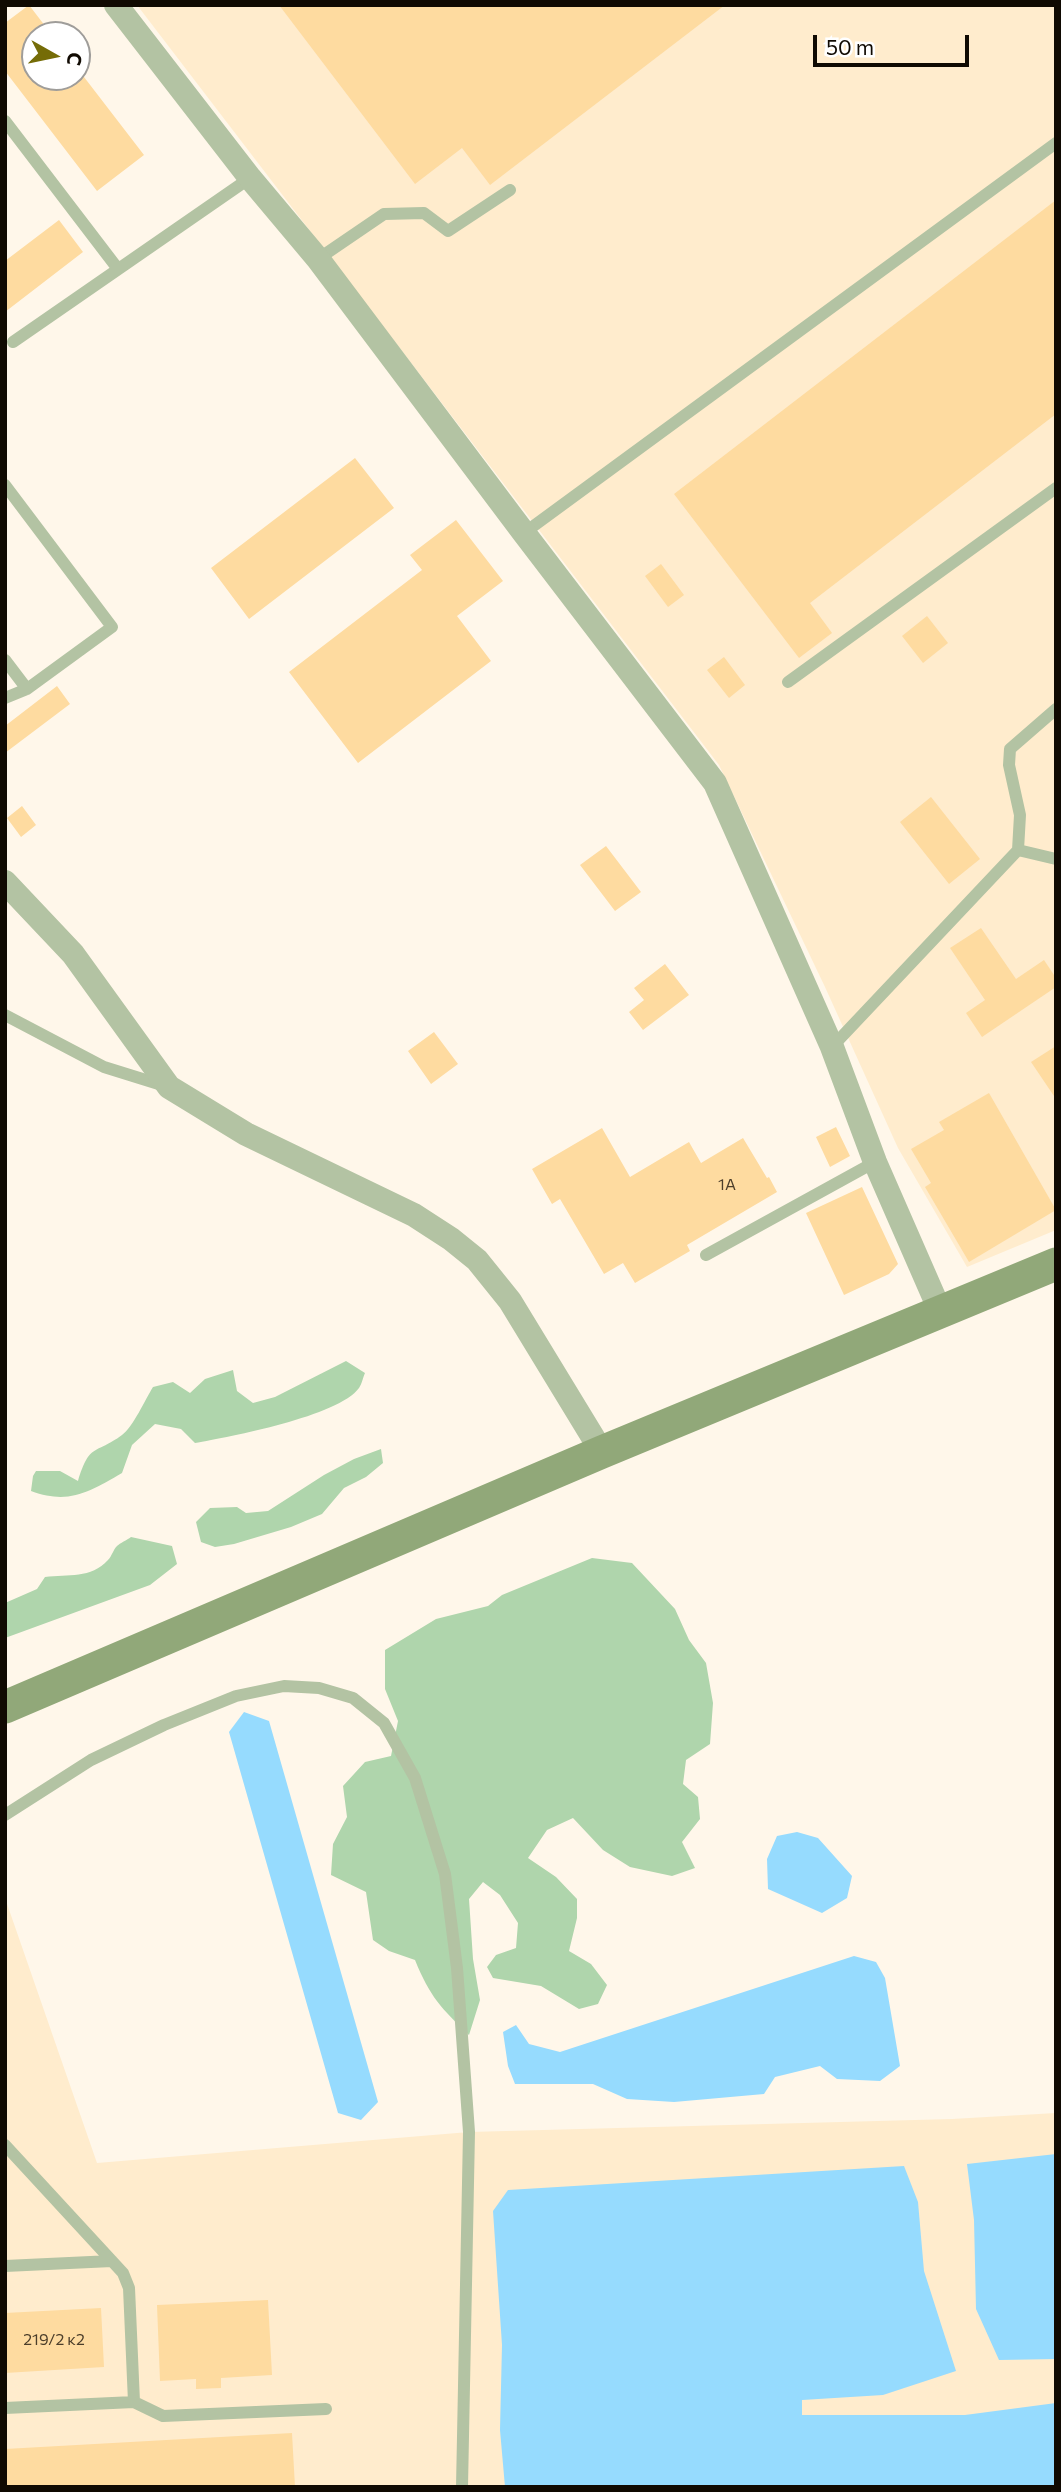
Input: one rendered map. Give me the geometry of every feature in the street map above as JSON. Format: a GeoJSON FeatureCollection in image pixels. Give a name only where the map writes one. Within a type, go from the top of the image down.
{"type":"FeatureCollection","features":[{"type":"Feature","properties":{"kind":"street"},"geometry":{"type":"LineString","coordinates":[[116,5],[250,178],[318,259],[715,783],[832,1047],[874,1162],[941,1313]]}},
{"type":"Feature","properties":{"kind":"street"},"geometry":{"type":"LineString","coordinates":[[5,882],[73,954],[169,1087],[246,1135],[414,1215],[477,1260],[510,1301],[601,1452]]}},
{"type":"Feature","properties":{"kind":"street"},"geometry":{"type":"LineString","coordinates":[[5,1707],[601,1452],[1056,1264]]}},
{"type":"Feature","properties":{"kind":"lane"},"geometry":{"type":"LineString","coordinates":[[5,121],[118,269]]}},
{"type":"Feature","properties":{"kind":"lane"},"geometry":{"type":"LineString","coordinates":[[524,533],[1056,144]]}},
{"type":"Feature","properties":{"kind":"lane"},"geometry":{"type":"LineString","coordinates":[[13,342],[250,178]]}},
{"type":"Feature","properties":{"kind":"lane"},"geometry":{"type":"LineString","coordinates":[[318,259],[384,214],[424,213],[448,231],[510,190]]}},
{"type":"Feature","properties":{"kind":"lane"},"geometry":{"type":"LineString","coordinates":[[5,485],[112,626],[27,689],[5,698]]}},
{"type":"Feature","properties":{"kind":"lane"},"geometry":{"type":"LineString","coordinates":[[788,682],[1056,488]]}},
{"type":"Feature","properties":{"kind":"lane"},"geometry":{"type":"LineString","coordinates":[[5,660],[27,689]]}},
{"type":"Feature","properties":{"kind":"lane"},"geometry":{"type":"LineString","coordinates":[[832,1047],[1018,850],[1020,815],[1009,765],[1010,749],[1056,709]]}},
{"type":"Feature","properties":{"kind":"lane"},"geometry":{"type":"LineString","coordinates":[[1018,850],[1056,859]]}},
{"type":"Feature","properties":{"kind":"lane"},"geometry":{"type":"LineString","coordinates":[[5,1015],[104,1067],[169,1087]]}},
{"type":"Feature","properties":{"kind":"lane"},"geometry":{"type":"LineString","coordinates":[[706,1255],[874,1162]]}},
{"type":"Feature","properties":{"kind":"lane"},"geometry":{"type":"LineString","coordinates":[[5,1815],[91,1760],[236,1696],[284,1686],[319,1688],[353,1699],[384,1723],[415,1778],[445,1874],[457,1968],[469,2132],[462,2487]]}},
{"type":"Feature","properties":{"kind":"lane"},"geometry":{"type":"LineString","coordinates":[[5,2145],[123,2273],[129,2288],[134,2402]]}},
{"type":"Feature","properties":{"kind":"lane"},"geometry":{"type":"LineString","coordinates":[[5,2266],[112,2261]]}},
{"type":"Feature","properties":{"kind":"lane"},"geometry":{"type":"LineString","coordinates":[[5,2408],[134,2402],[163,2416],[326,2409]]}},
{"type":"Feature","properties":{"kind":"shaded area"},"geometry":{"type":"Polygon","coordinates":[[[137,5],[1056,5],[1056,1230],[967,1267],[898,1148],[719,765],[137,5]]]}},
{"type":"Feature","properties":{"kind":"shaded area"},"geometry":{"type":"Polygon","coordinates":[[[5,1898],[97,2163],[469,2132],[952,2119],[1056,2113],[1056,2487],[5,2487],[5,1898]]]}},
{"type":"Feature","properties":{"kind":"green space"},"geometry":{"type":"Polygon","coordinates":[[[346,1361],[365,1373],[362,1383],[348,1398],[330,1408],[283,1424],[195,1443],[181,1429],[155,1424],[132,1445],[122,1473],[99,1486],[78,1494],[57,1497],[31,1491],[36,1471],[60,1471],[78,1481],[86,1460],[94,1451],[126,1431],[153,1387],[173,1382],[190,1393],[205,1379],[233,1370],[237,1391],[253,1403],[275,1397],[346,1361]]]}},
{"type":"Feature","properties":{"kind":"green space"},"geometry":{"type":"Polygon","coordinates":[[[381,1449],[383,1463],[366,1477],[344,1488],[322,1514],[291,1527],[234,1544],[215,1547],[201,1542],[196,1522],[210,1508],[237,1507],[246,1513],[268,1511],[324,1475],[354,1459],[381,1449]]]}},
{"type":"Feature","properties":{"kind":"green space"},"geometry":{"type":"Polygon","coordinates":[[[131,1537],[172,1546],[177,1564],[150,1585],[5,1638],[5,1603],[37,1589],[45,1577],[94,1570],[108,1560],[117,1546],[131,1537]]]}},
{"type":"Feature","properties":{"kind":"green space"},"geometry":{"type":"Polygon","coordinates":[[[592,1558],[632,1563],[675,1609],[689,1640],[706,1663],[713,1703],[710,1744],[686,1760],[683,1784],[698,1797],[700,1819],[682,1842],[695,1868],[672,1876],[630,1867],[603,1850],[573,1818],[547,1830],[528,1858],[556,1877],[577,1899],[577,1918],[569,1951],[591,1964],[607,1985],[598,2004],[579,2009],[541,1986],[493,1978],[487,1967],[496,1955],[516,1948],[518,1923],[500,1895],[483,1882],[469,1899],[473,1959],[480,2000],[469,2035],[437,2001],[415,1960],[389,1951],[373,1940],[366,1892],[331,1875],[333,1844],[347,1817],[343,1786],[365,1762],[391,1756],[398,1721],[385,1689],[385,1650],[436,1619],[488,1606],[502,1595],[592,1558]]]}},
{"type":"Feature","properties":{"kind":"water"},"geometry":{"type":"Polygon","coordinates":[[[244,1712],[269,1721],[378,2102],[361,2120],[338,2113],[229,1732],[244,1712]]]}},
{"type":"Feature","properties":{"kind":"water"},"geometry":{"type":"Polygon","coordinates":[[[797,1832],[818,1838],[852,1876],[847,1898],[822,1913],[768,1889],[767,1859],[777,1836],[797,1832]]]}},
{"type":"Feature","properties":{"kind":"water"},"geometry":{"type":"Polygon","coordinates":[[[854,1956],[876,1962],[885,1978],[900,2066],[880,2081],[837,2079],[820,2066],[775,2077],[764,2094],[674,2102],[627,2099],[593,2084],[515,2084],[508,2066],[503,2032],[516,2025],[529,2044],[560,2052],[854,1956]]]}},
{"type":"Feature","properties":{"kind":"water"},"geometry":{"type":"Polygon","coordinates":[[[1056,2154],[1056,2359],[999,2360],[976,2309],[974,2220],[967,2164],[1056,2154]]]}},
{"type":"Feature","properties":{"kind":"water"},"geometry":{"type":"Polygon","coordinates":[[[904,2166],[918,2202],[924,2271],[956,2371],[883,2395],[802,2400],[802,2415],[965,2415],[1056,2403],[1056,2487],[505,2487],[500,2430],[502,2345],[493,2211],[508,2190],[904,2166]]]}},
{"type":"Feature","properties":{"kind":"building"},"geometry":{"type":"Polygon","coordinates":[[[29,5],[41,21],[21,21],[21,91],[91,91],[91,86],[144,155],[97,191],[5,71],[5,23],[29,5]]]}},
{"type":"Feature","properties":{"kind":"building"},"geometry":{"type":"Polygon","coordinates":[[[279,5],[725,5],[490,185],[462,148],[415,184],[279,5]]]}},
{"type":"Feature","properties":{"kind":"building"},"geometry":{"type":"Polygon","coordinates":[[[1056,200],[1056,414],[810,603],[832,633],[799,658],[674,494],[1056,200]]]}},
{"type":"Feature","properties":{"kind":"building"},"geometry":{"type":"Polygon","coordinates":[[[59,220],[83,252],[5,312],[5,261],[59,220]]]}},
{"type":"Feature","properties":{"kind":"building"},"geometry":{"type":"Polygon","coordinates":[[[355,458],[394,508],[249,619],[211,568],[355,458]]]}},
{"type":"Feature","properties":{"kind":"building"},"geometry":{"type":"Polygon","coordinates":[[[456,520],[503,581],[457,616],[491,661],[358,763],[289,672],[422,570],[410,555],[456,520]]]}},
{"type":"Feature","properties":{"kind":"building"},"geometry":{"type":"Polygon","coordinates":[[[661,564],[684,595],[668,607],[645,576],[661,564]]]}},
{"type":"Feature","properties":{"kind":"building"},"geometry":{"type":"Polygon","coordinates":[[[927,616],[948,643],[923,663],[902,636],[927,616]]]}},
{"type":"Feature","properties":{"kind":"building"},"geometry":{"type":"Polygon","coordinates":[[[724,657],[745,685],[729,698],[707,670],[724,657]]]}},
{"type":"Feature","properties":{"kind":"building"},"geometry":{"type":"Polygon","coordinates":[[[57,686],[70,704],[5,753],[5,726],[57,686]]]}},
{"type":"Feature","properties":{"kind":"building"},"geometry":{"type":"Polygon","coordinates":[[[931,797],[980,859],[949,884],[900,822],[931,797]]]}},
{"type":"Feature","properties":{"kind":"building"},"geometry":{"type":"Polygon","coordinates":[[[22,806],[36,825],[21,837],[7,818],[22,806]]]}},
{"type":"Feature","properties":{"kind":"building"},"geometry":{"type":"Polygon","coordinates":[[[606,846],[641,892],[615,911],[580,865],[606,846]]]}},
{"type":"Feature","properties":{"kind":"building"},"geometry":{"type":"Polygon","coordinates":[[[981,928],[1016,979],[1044,960],[1056,978],[1056,987],[982,1037],[966,1013],[985,1000],[950,948],[981,928]]]}},
{"type":"Feature","properties":{"kind":"building"},"geometry":{"type":"Polygon","coordinates":[[[665,964],[689,995],[643,1030],[629,1012],[644,1000],[634,988],[665,964]]]}},
{"type":"Feature","properties":{"kind":"building"},"geometry":{"type":"Polygon","coordinates":[[[434,1032],[458,1064],[431,1084],[408,1051],[434,1032]]]}},
{"type":"Feature","properties":{"kind":"building"},"geometry":{"type":"Polygon","coordinates":[[[1056,1046],[1056,1099],[1031,1062],[1056,1046]]]}},
{"type":"Feature","properties":{"kind":"building"},"geometry":{"type":"Polygon","coordinates":[[[989,1093],[1056,1210],[969,1262],[925,1187],[931,1183],[911,1149],[944,1130],[939,1122],[989,1093]]]}},
{"type":"Feature","properties":{"kind":"building"},"geometry":{"type":"Polygon","coordinates":[[[836,1127],[850,1156],[830,1167],[816,1137],[836,1127]]]}},
{"type":"Feature","properties":{"kind":"building"},"geometry":{"type":"Polygon","coordinates":[[[602,1128],[630,1177],[689,1142],[701,1163],[743,1138],[777,1192],[687,1245],[690,1251],[635,1283],[623,1263],[604,1274],[560,1199],[552,1204],[532,1169],[602,1128]]]}},
{"type":"Feature","properties":{"kind":"building"},"geometry":{"type":"Polygon","coordinates":[[[862,1187],[898,1264],[889,1274],[844,1295],[806,1213],[862,1187]]]}},
{"type":"Feature","properties":{"kind":"building"},"geometry":{"type":"Polygon","coordinates":[[[268,2300],[272,2375],[221,2378],[221,2388],[196,2389],[196,2379],[160,2381],[157,2305],[268,2300]]]}},
{"type":"Feature","properties":{"kind":"building"},"geometry":{"type":"Polygon","coordinates":[[[101,2308],[104,2367],[5,2373],[5,2313],[101,2308]]]}},
{"type":"Feature","properties":{"kind":"building"},"geometry":{"type":"Polygon","coordinates":[[[292,2433],[295,2487],[5,2487],[5,2449],[292,2433]]]}}]}
